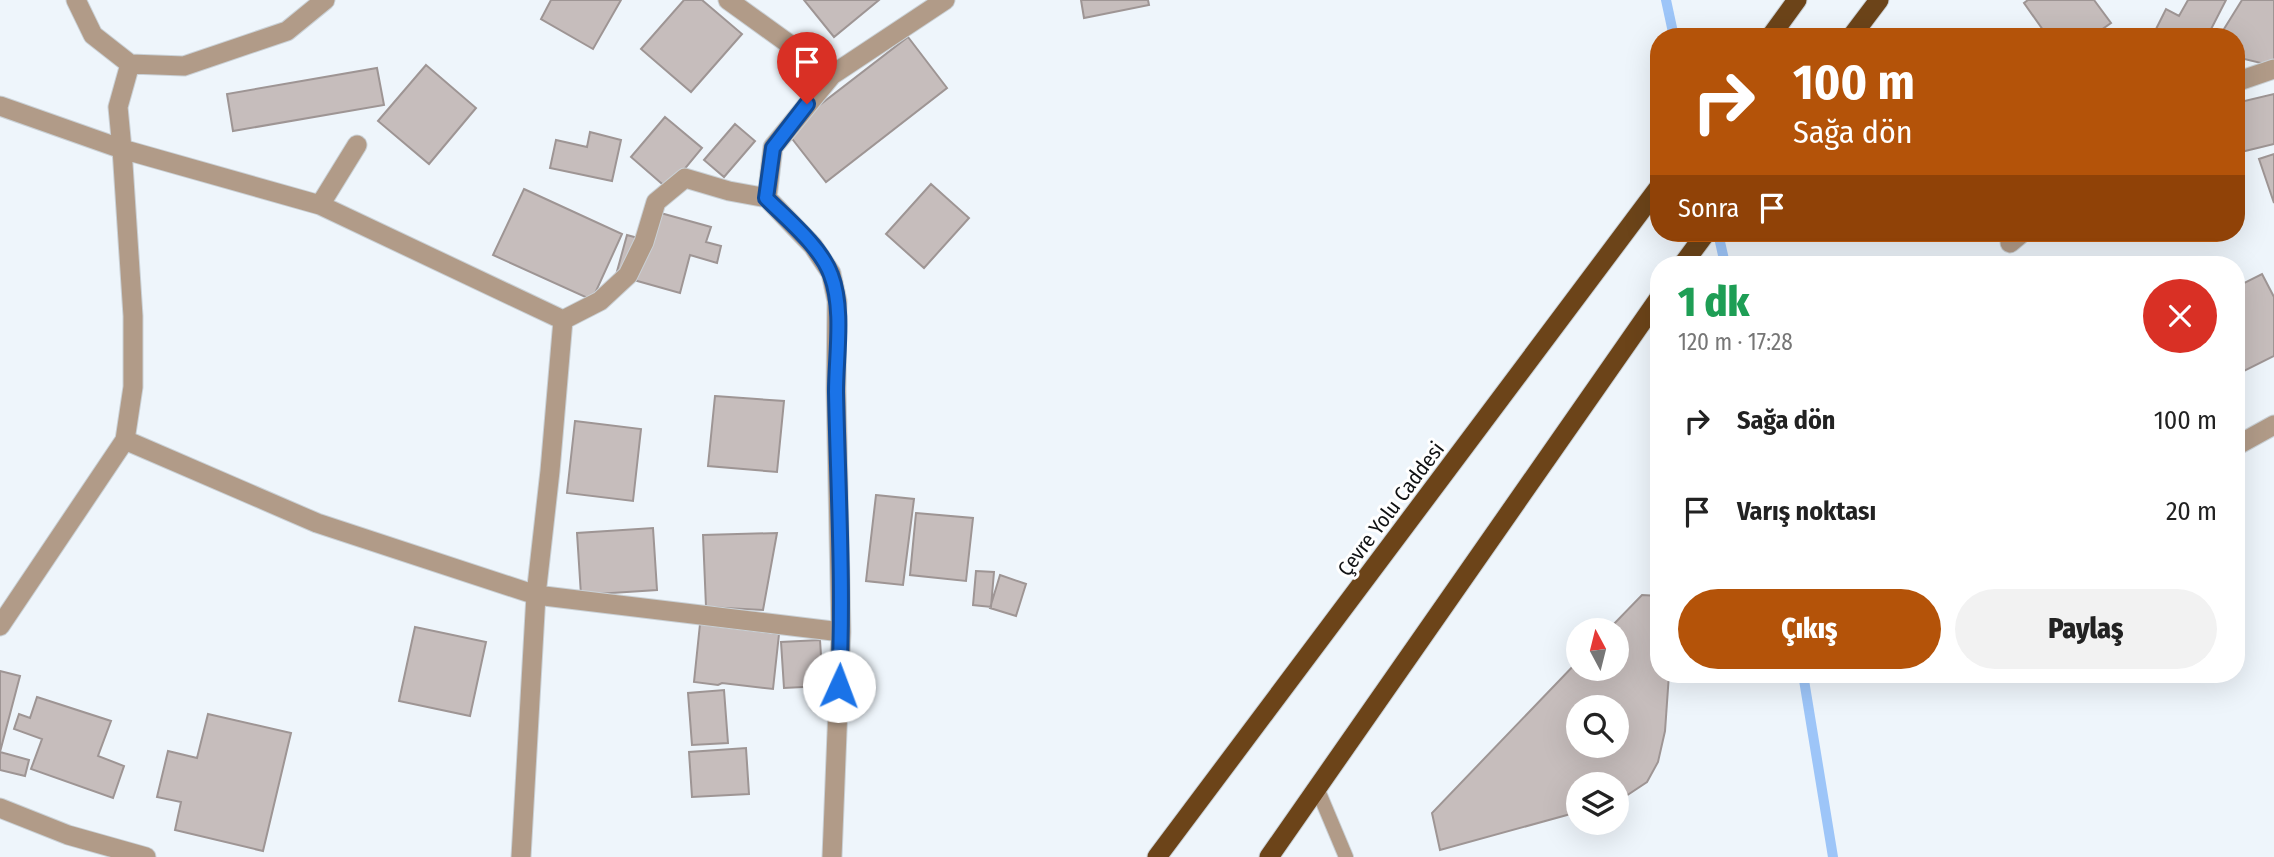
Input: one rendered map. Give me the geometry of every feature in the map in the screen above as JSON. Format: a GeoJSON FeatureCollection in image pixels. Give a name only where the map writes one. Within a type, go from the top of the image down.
{"type":"FeatureCollection","features":[{"type":"Feature","properties":{"kind":"highway"},"geometry":{"type":"LineString","coordinates":[[1777,28],[1797,0]]}},
{"type":"Feature","properties":{"kind":"highway"},"geometry":{"type":"LineString","coordinates":[[1857,28],[1879,0]]}},
{"type":"Feature","properties":{"kind":"highway","name":"Çevre Yolu Caddesi"},"geometry":{"type":"LineString","coordinates":[[1157,857],[1650,200]]}},
{"type":"Feature","properties":{"kind":"highway"},"geometry":{"type":"LineString","coordinates":[[1269,857],[1650,311]]}},
{"type":"Feature","properties":{"kind":"street"},"geometry":{"type":"LineString","coordinates":[[76,0],[93,35],[130,65],[184,66],[287,31],[326,0]]}},
{"type":"Feature","properties":{"kind":"street"},"geometry":{"type":"LineString","coordinates":[[729,0],[832,75]]}},
{"type":"Feature","properties":{"kind":"street"},"geometry":{"type":"LineString","coordinates":[[766,198],[773,148],[832,75],[946,0]]}},
{"type":"Feature","properties":{"kind":"street"},"geometry":{"type":"LineString","coordinates":[[0,626],[125,440],[133,387],[133,316],[118,107],[130,65]]}},
{"type":"Feature","properties":{"kind":"street"},"geometry":{"type":"LineString","coordinates":[[2245,79],[2274,69]]}},
{"type":"Feature","properties":{"kind":"street"},"geometry":{"type":"LineString","coordinates":[[0,106],[122,149],[320,205],[563,320]]}},
{"type":"Feature","properties":{"kind":"street"},"geometry":{"type":"LineString","coordinates":[[320,205],[357,145]]}},
{"type":"Feature","properties":{"kind":"street"},"geometry":{"type":"LineString","coordinates":[[563,320],[600,301],[628,275],[644,242],[656,202],[685,178],[766,198],[813,246],[831,273],[837,301],[841,632],[832,857]]}},
{"type":"Feature","properties":{"kind":"street"},"geometry":{"type":"LineString","coordinates":[[521,857],[536,595],[563,320]]}},
{"type":"Feature","properties":{"kind":"street"},"geometry":{"type":"LineString","coordinates":[[2245,441],[2274,425]]}},
{"type":"Feature","properties":{"kind":"street"},"geometry":{"type":"LineString","coordinates":[[125,440],[317,523],[536,595],[841,632]]}},
{"type":"Feature","properties":{"kind":"street"},"geometry":{"type":"LineString","coordinates":[[0,808],[68,835],[146,857]]}},
{"type":"Feature","properties":{"kind":"lane"},"geometry":{"type":"LineString","coordinates":[[1317,788],[1346,857]]}},
{"type":"Feature","properties":{"kind":"building"},"geometry":{"type":"Polygon","coordinates":[[[551,0],[621,0],[593,49],[541,19],[551,0]]]}},
{"type":"Feature","properties":{"kind":"building"},"geometry":{"type":"Polygon","coordinates":[[[684,0],[702,0],[742,34],[691,92],[641,49],[684,0]]]}},
{"type":"Feature","properties":{"kind":"building"},"geometry":{"type":"Polygon","coordinates":[[[804,0],[879,0],[834,37],[804,0]]]}},
{"type":"Feature","properties":{"kind":"building"},"geometry":{"type":"Polygon","coordinates":[[[1081,0],[1148,0],[1149,5],[1084,18],[1081,0]]]}},
{"type":"Feature","properties":{"kind":"building"},"geometry":{"type":"Polygon","coordinates":[[[2028,0],[2094,0],[2111,23],[2104,28],[2042,28],[2024,3],[2028,0]]]}},
{"type":"Feature","properties":{"kind":"building"},"geometry":{"type":"Polygon","coordinates":[[[2188,0],[2226,0],[2212,28],[2156,28],[2166,9],[2179,16],[2188,0]]]}},
{"type":"Feature","properties":{"kind":"building"},"geometry":{"type":"Polygon","coordinates":[[[2242,0],[2274,0],[2274,60],[2269,65],[2245,59],[2245,28],[2225,28],[2242,0]]]}},
{"type":"Feature","properties":{"kind":"building"},"geometry":{"type":"Polygon","coordinates":[[[908,37],[947,88],[826,182],[786,131],[908,37]]]}},
{"type":"Feature","properties":{"kind":"building"},"geometry":{"type":"Polygon","coordinates":[[[426,65],[476,108],[429,164],[378,121],[426,65]]]}},
{"type":"Feature","properties":{"kind":"building"},"geometry":{"type":"Polygon","coordinates":[[[377,68],[384,105],[233,131],[227,94],[377,68]]]}},
{"type":"Feature","properties":{"kind":"building"},"geometry":{"type":"Polygon","coordinates":[[[2274,94],[2274,144],[2245,151],[2245,101],[2274,94]]]}},
{"type":"Feature","properties":{"kind":"building"},"geometry":{"type":"Polygon","coordinates":[[[665,117],[702,148],[668,189],[631,157],[665,117]]]}},
{"type":"Feature","properties":{"kind":"building"},"geometry":{"type":"Polygon","coordinates":[[[735,124],[755,141],[724,177],[704,160],[735,124]]]}},
{"type":"Feature","properties":{"kind":"building"},"geometry":{"type":"Polygon","coordinates":[[[590,132],[621,140],[612,181],[550,168],[556,140],[587,147],[590,132]]]}},
{"type":"Feature","properties":{"kind":"building"},"geometry":{"type":"Polygon","coordinates":[[[2274,154],[2274,203],[2259,159],[2274,154]]]}},
{"type":"Feature","properties":{"kind":"building"},"geometry":{"type":"Polygon","coordinates":[[[931,184],[969,218],[924,268],[886,234],[931,184]]]}},
{"type":"Feature","properties":{"kind":"building"},"geometry":{"type":"Polygon","coordinates":[[[524,189],[622,234],[592,300],[493,255],[524,189]]]}},
{"type":"Feature","properties":{"kind":"building"},"geometry":{"type":"Polygon","coordinates":[[[657,212],[711,227],[706,242],[721,246],[717,263],[690,255],[680,293],[616,275],[627,235],[649,241],[657,212]]]}},
{"type":"Feature","properties":{"kind":"building"},"geometry":{"type":"Polygon","coordinates":[[[2262,274],[2274,297],[2274,356],[2245,370],[2245,282],[2262,274]]]}},
{"type":"Feature","properties":{"kind":"building"},"geometry":{"type":"Polygon","coordinates":[[[715,396],[784,401],[777,472],[708,466],[715,396]]]}},
{"type":"Feature","properties":{"kind":"building"},"geometry":{"type":"Polygon","coordinates":[[[575,421],[641,429],[633,501],[567,493],[575,421]]]}},
{"type":"Feature","properties":{"kind":"building"},"geometry":{"type":"Polygon","coordinates":[[[876,495],[914,499],[903,585],[866,581],[876,495]]]}},
{"type":"Feature","properties":{"kind":"building"},"geometry":{"type":"Polygon","coordinates":[[[916,513],[973,518],[966,581],[910,575],[916,513]]]}},
{"type":"Feature","properties":{"kind":"building"},"geometry":{"type":"Polygon","coordinates":[[[653,528],[657,590],[581,595],[577,533],[653,528]]]}},
{"type":"Feature","properties":{"kind":"building"},"geometry":{"type":"Polygon","coordinates":[[[777,533],[763,610],[706,607],[703,535],[777,533]]]}},
{"type":"Feature","properties":{"kind":"building"},"geometry":{"type":"Polygon","coordinates":[[[976,571],[994,572],[991,607],[973,605],[976,571]]]}},
{"type":"Feature","properties":{"kind":"building"},"geometry":{"type":"Polygon","coordinates":[[[1000,575],[1026,584],[1016,616],[990,608],[1000,575]]]}},
{"type":"Feature","properties":{"kind":"building"},"geometry":{"type":"Polygon","coordinates":[[[1642,595],[1650,595],[1650,683],[1668,683],[1665,731],[1658,762],[1647,782],[1629,794],[1629,772],[1566,772],[1566,815],[1440,850],[1432,813],[1566,673],[1566,681],[1629,681],[1629,618],[1620,618],[1642,595]]]}},
{"type":"Feature","properties":{"kind":"building"},"geometry":{"type":"Polygon","coordinates":[[[700,624],[779,634],[773,689],[694,682],[700,624]]]}},
{"type":"Feature","properties":{"kind":"building"},"geometry":{"type":"Polygon","coordinates":[[[415,627],[486,642],[470,716],[399,701],[415,627]]]}},
{"type":"Feature","properties":{"kind":"building"},"geometry":{"type":"Polygon","coordinates":[[[820,640],[823,686],[784,688],[781,642],[820,640]]]}},
{"type":"Feature","properties":{"kind":"building"},"geometry":{"type":"Polygon","coordinates":[[[0,671],[20,676],[0,752],[0,671]]]}},
{"type":"Feature","properties":{"kind":"building"},"geometry":{"type":"Polygon","coordinates":[[[724,690],[728,743],[692,745],[688,693],[724,690]]]}},
{"type":"Feature","properties":{"kind":"building"},"geometry":{"type":"Polygon","coordinates":[[[37,697],[111,721],[98,756],[124,766],[113,798],[31,769],[42,739],[14,729],[19,714],[30,718],[37,697]]]}},
{"type":"Feature","properties":{"kind":"building"},"geometry":{"type":"Polygon","coordinates":[[[208,714],[291,733],[263,851],[175,830],[181,802],[157,797],[168,751],[197,758],[208,714]]]}},
{"type":"Feature","properties":{"kind":"building"},"geometry":{"type":"Polygon","coordinates":[[[746,748],[749,794],[692,797],[689,752],[746,748]]]}},
{"type":"Feature","properties":{"kind":"building"},"geometry":{"type":"Polygon","coordinates":[[[0,752],[29,760],[25,776],[0,770],[0,752]]]}},
{"type":"Feature","properties":{"kind":"waterway"},"geometry":{"type":"LineString","coordinates":[[1666,0],[1672,28]]}},
{"type":"Feature","properties":{"kind":"waterway"},"geometry":{"type":"LineString","coordinates":[[1720,242],[1723,256]]}},
{"type":"Feature","properties":{"kind":"waterway"},"geometry":{"type":"LineString","coordinates":[[1804,683],[1833,857]]}},
{"type":"Feature","properties":{"kind":"route"},"geometry":{"type":"LineString","coordinates":[[807,104],[773,148],[766,198],[813,246],[831,273],[837,301],[841,632],[839,686]]}}]}
